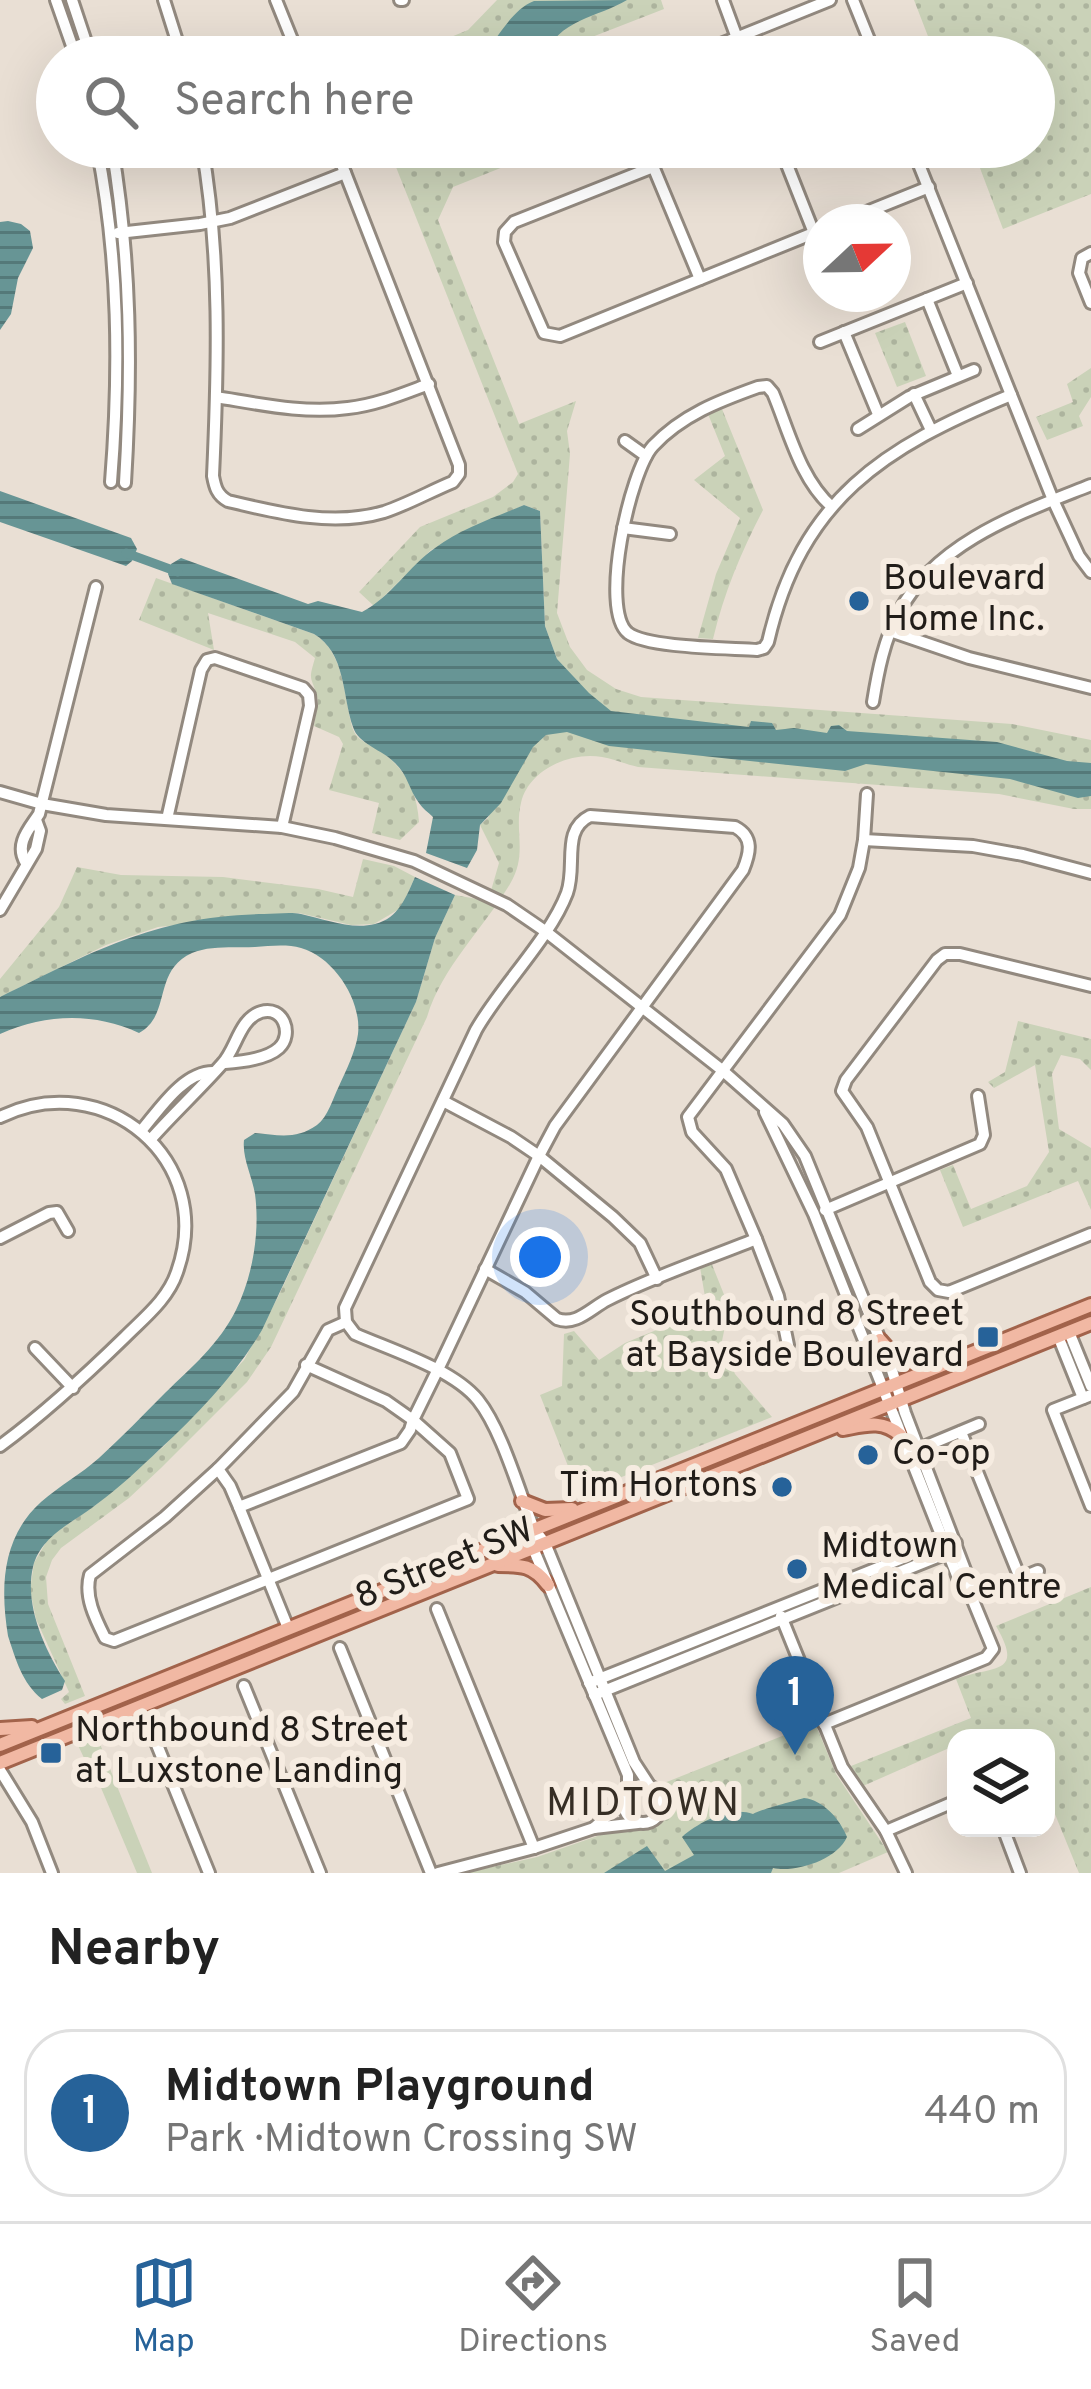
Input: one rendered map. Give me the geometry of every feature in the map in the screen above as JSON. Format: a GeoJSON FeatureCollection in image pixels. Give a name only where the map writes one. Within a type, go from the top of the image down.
{"type":"FeatureCollection","features":[{"type":"Feature","properties":{"kind":"main road","name":"8 Street SW"},"geometry":{"type":"LineString","coordinates":[[0,1744],[1091,1304]]}},
{"type":"Feature","properties":{"kind":"main road","name":"8 Street SW"},"geometry":{"type":"LineString","coordinates":[[0,1766],[1091,1323]]}},
{"type":"Feature","properties":{"kind":"main road"},"geometry":{"type":"LineString","coordinates":[[880,1340],[905,1363],[944,1363]]}},
{"type":"Feature","properties":{"kind":"main road"},"geometry":{"type":"LineString","coordinates":[[818,1433],[874,1423],[900,1436]]}},
{"type":"Feature","properties":{"kind":"main road"},"geometry":{"type":"LineString","coordinates":[[522,1501],[545,1510],[585,1508]]}},
{"type":"Feature","properties":{"kind":"main road"},"geometry":{"type":"LineString","coordinates":[[479,1569],[529,1566],[548,1585]]}},
{"type":"Feature","properties":{"kind":"main road"},"geometry":{"type":"LineString","coordinates":[[0,1729],[46,1727]]}},
{"type":"Feature","properties":{"kind":"street"},"geometry":{"type":"LineString","coordinates":[[56,0],[69,36]]}},
{"type":"Feature","properties":{"kind":"street"},"geometry":{"type":"LineString","coordinates":[[71,0],[84,36]]}},
{"type":"Feature","properties":{"kind":"street"},"geometry":{"type":"LineString","coordinates":[[164,0],[175,36]]}},
{"type":"Feature","properties":{"kind":"street"},"geometry":{"type":"LineString","coordinates":[[276,0],[290,36]]}},
{"type":"Feature","properties":{"kind":"street"},"geometry":{"type":"LineString","coordinates":[[722,0],[735,36]]}},
{"type":"Feature","properties":{"kind":"street"},"geometry":{"type":"LineString","coordinates":[[741,36],[830,0]]}},
{"type":"Feature","properties":{"kind":"street"},"geometry":{"type":"LineString","coordinates":[[854,0],[868,36]]}},
{"type":"Feature","properties":{"kind":"street"},"geometry":{"type":"LineString","coordinates":[[102,168],[129,287],[131,385],[125,483]]}},
{"type":"Feature","properties":{"kind":"street"},"geometry":{"type":"LineString","coordinates":[[111,482],[118,341],[113,168]]}},
{"type":"Feature","properties":{"kind":"street"},"geometry":{"type":"LineString","coordinates":[[205,168],[217,306],[215,487],[222,498],[278,513],[349,518],[385,512],[459,474],[457,457],[343,168]]}},
{"type":"Feature","properties":{"kind":"street"},"geometry":{"type":"LineString","coordinates":[[650,168],[508,226],[504,242],[539,328],[549,336],[560,336],[803,238]]}},
{"type":"Feature","properties":{"kind":"street"},"geometry":{"type":"LineString","coordinates":[[652,168],[700,279]]}},
{"type":"Feature","properties":{"kind":"street"},"geometry":{"type":"LineString","coordinates":[[789,168],[805,204]]}},
{"type":"Feature","properties":{"kind":"street"},"geometry":{"type":"LineString","coordinates":[[920,168],[1053,500],[1091,572]]}},
{"type":"Feature","properties":{"kind":"street"},"geometry":{"type":"LineString","coordinates":[[118,233],[212,222],[345,173]]}},
{"type":"Feature","properties":{"kind":"street"},"geometry":{"type":"LineString","coordinates":[[886,204],[928,187]]}},
{"type":"Feature","properties":{"kind":"street"},"geometry":{"type":"LineString","coordinates":[[1091,253],[1082,258],[1079,268],[1091,304]]}},
{"type":"Feature","properties":{"kind":"street"},"geometry":{"type":"LineString","coordinates":[[820,342],[967,283]]}},
{"type":"Feature","properties":{"kind":"street"},"geometry":{"type":"LineString","coordinates":[[927,299],[958,376]]}},
{"type":"Feature","properties":{"kind":"street"},"geometry":{"type":"LineString","coordinates":[[844,332],[878,414]]}},
{"type":"Feature","properties":{"kind":"street"},"geometry":{"type":"LineString","coordinates":[[858,429],[914,394],[974,370]]}},
{"type":"Feature","properties":{"kind":"street"},"geometry":{"type":"LineString","coordinates":[[216,397],[322,410],[383,401],[429,384]]}},
{"type":"Feature","properties":{"kind":"street"},"geometry":{"type":"LineString","coordinates":[[832,507],[819,496],[806,473],[767,386],[696,411],[653,446],[638,469],[627,502],[616,592],[618,612],[628,633],[649,641],[764,648],[783,590],[804,547],[858,479],[931,430],[1012,395]]}},
{"type":"Feature","properties":{"kind":"street"},"geometry":{"type":"LineString","coordinates":[[914,394],[931,430]]}},
{"type":"Feature","properties":{"kind":"street"},"geometry":{"type":"LineString","coordinates":[[625,441],[646,456]]}},
{"type":"Feature","properties":{"kind":"street"},"geometry":{"type":"LineString","coordinates":[[873,702],[890,631],[928,573],[981,533],[1091,485]]}},
{"type":"Feature","properties":{"kind":"street"},"geometry":{"type":"LineString","coordinates":[[623,528],[670,534]]}},
{"type":"Feature","properties":{"kind":"street"},"geometry":{"type":"LineString","coordinates":[[0,910],[36,849],[40,831],[36,820],[95,587]]}},
{"type":"Feature","properties":{"kind":"street"},"geometry":{"type":"LineString","coordinates":[[890,631],[968,658],[1091,688]]}},
{"type":"Feature","properties":{"kind":"street"},"geometry":{"type":"LineString","coordinates":[[167,819],[201,670],[207,660],[215,658],[303,688],[309,695],[282,827]]}},
{"type":"Feature","properties":{"kind":"street"},"geometry":{"type":"LineString","coordinates":[[0,792],[106,815],[282,827],[335,838],[414,861],[507,904],[722,1070],[794,1136],[880,1340],[889,1385]]}},
{"type":"Feature","properties":{"kind":"street"},"geometry":{"type":"LineString","coordinates":[[788,1345],[778,1296],[725,1169],[687,1122],[840,915],[859,868],[867,794]]}},
{"type":"Feature","properties":{"kind":"street"},"geometry":{"type":"LineString","coordinates":[[239,1507],[400,1443],[437,1371],[539,1156],[572,1100],[742,870],[750,853],[742,831],[590,816],[573,830],[566,895],[483,1017],[345,1308],[346,1322],[355,1334],[437,1371],[478,1400],[597,1687],[628,1775],[626,1814],[638,1823]]}},
{"type":"Feature","properties":{"kind":"street"},"geometry":{"type":"LineString","coordinates":[[864,840],[973,846],[1091,873]]}},
{"type":"Feature","properties":{"kind":"street"},"geometry":{"type":"LineString","coordinates":[[1091,986],[945,954],[842,1091],[867,1127],[892,1181],[930,1282],[943,1292],[1091,1234]]}},
{"type":"Feature","properties":{"kind":"street"},"geometry":{"type":"LineString","coordinates":[[146,1135],[208,1082],[255,1014],[266,1010],[285,1023],[283,1046],[224,1063]]}},
{"type":"Feature","properties":{"kind":"street"},"geometry":{"type":"LineString","coordinates":[[814,1214],[980,1144],[984,1135],[977,1096]]}},
{"type":"Feature","properties":{"kind":"street"},"geometry":{"type":"LineString","coordinates":[[0,1117],[42,1102],[68,1101],[119,1116],[165,1156],[180,1187],[184,1212],[177,1275],[161,1301],[73,1388],[0,1446]]}},
{"type":"Feature","properties":{"kind":"street"},"geometry":{"type":"LineString","coordinates":[[443,1101],[491,1124],[539,1156],[633,1235],[657,1279]]}},
{"type":"Feature","properties":{"kind":"street"},"geometry":{"type":"LineString","coordinates":[[763,1109],[919,1449],[949,1546]]}},
{"type":"Feature","properties":{"kind":"street"},"geometry":{"type":"LineString","coordinates":[[0,1238],[57,1212],[68,1231]]}},
{"type":"Feature","properties":{"kind":"street"},"geometry":{"type":"LineString","coordinates":[[485,1269],[566,1322],[756,1239]]}},
{"type":"Feature","properties":{"kind":"street"},"geometry":{"type":"LineString","coordinates":[[306,1365],[386,1401],[413,1420],[450,1453],[468,1499],[114,1641],[104,1637],[92,1611],[90,1574],[166,1517],[218,1469],[293,1392],[306,1365],[328,1330],[346,1322]]}},
{"type":"Feature","properties":{"kind":"street"},"geometry":{"type":"LineString","coordinates":[[1063,1334],[1088,1393],[1053,1410],[1091,1506]]}},
{"type":"Feature","properties":{"kind":"street"},"geometry":{"type":"LineString","coordinates":[[34,1348],[73,1388]]}},
{"type":"Feature","properties":{"kind":"street"},"geometry":{"type":"LineString","coordinates":[[824,1724],[992,1653],[970,1583],[900,1436],[895,1402]]}},
{"type":"Feature","properties":{"kind":"street"},"geometry":{"type":"LineString","coordinates":[[919,1449],[979,1424]]}},
{"type":"Feature","properties":{"kind":"street"},"geometry":{"type":"LineString","coordinates":[[961,1432],[1020,1578]]}},
{"type":"Feature","properties":{"kind":"street"},"geometry":{"type":"LineString","coordinates":[[218,1469],[230,1486],[287,1628]]}},
{"type":"Feature","properties":{"kind":"street"},"geometry":{"type":"LineString","coordinates":[[340,1648],[435,1873],[594,1828],[652,1822],[662,1810],[660,1795],[634,1762],[597,1687],[548,1585],[539,1545]]}},
{"type":"Feature","properties":{"kind":"street"},"geometry":{"type":"LineString","coordinates":[[597,1687],[949,1546]]}},
{"type":"Feature","properties":{"kind":"street"},"geometry":{"type":"LineString","coordinates":[[972,1598],[1038,1571]]}},
{"type":"Feature","properties":{"kind":"street"},"geometry":{"type":"LineString","coordinates":[[437,1609],[534,1848]]}},
{"type":"Feature","properties":{"kind":"street"},"geometry":{"type":"LineString","coordinates":[[780,1614],[842,1767],[886,1832],[906,1873]]}},
{"type":"Feature","properties":{"kind":"street"},"geometry":{"type":"LineString","coordinates":[[244,1686],[320,1873]]}},
{"type":"Feature","properties":{"kind":"street"},"geometry":{"type":"LineString","coordinates":[[149,1725],[209,1873]]}},
{"type":"Feature","properties":{"kind":"street"},"geometry":{"type":"LineString","coordinates":[[0,1766],[32,1822],[52,1873]]}},
{"type":"Feature","properties":{"kind":"street"},"geometry":{"type":"LineString","coordinates":[[594,1828],[634,1787],[649,1786]]}},
{"type":"Feature","properties":{"kind":"street"},"geometry":{"type":"LineString","coordinates":[[886,1832],[947,1806]]}},
{"type":"Feature","properties":{"kind":"street"},"geometry":{"type":"LineString","coordinates":[[1006,1837],[1020,1873]]}},
{"type":"Feature","properties":{"kind":"green space"},"geometry":{"type":"Polygon","coordinates":[[[497,0],[661,0],[664,9],[595,36],[453,36],[468,30],[497,0]]]}},
{"type":"Feature","properties":{"kind":"green space"},"geometry":{"type":"Polygon","coordinates":[[[914,0],[1091,0],[1091,194],[1003,229],[980,168],[1055,168],[1055,36],[928,36],[914,0]]]}},
{"type":"Feature","properties":{"kind":"green space"},"geometry":{"type":"Polygon","coordinates":[[[396,168],[500,168],[453,187],[438,220],[519,424],[576,401],[567,431],[570,454],[557,613],[570,647],[587,670],[616,689],[641,697],[1012,724],[1091,740],[1091,809],[999,794],[638,767],[590,756],[565,760],[542,772],[521,803],[515,873],[442,981],[271,1347],[247,1382],[161,1468],[52,1560],[46,1577],[48,1604],[85,1696],[65,1704],[61,1699],[69,1692],[36,1619],[30,1590],[34,1563],[49,1537],[97,1504],[163,1447],[244,1360],[416,1002],[435,938],[455,895],[488,901],[499,863],[480,825],[488,818],[557,659],[545,626],[540,511],[524,505],[431,550],[374,606],[359,592],[420,527],[493,497],[518,474],[396,168]]]}},
{"type":"Feature","properties":{"kind":"green space"},"geometry":{"type":"Polygon","coordinates":[[[905,322],[926,376],[897,387],[875,333],[905,322]]]}},
{"type":"Feature","properties":{"kind":"green space"},"geometry":{"type":"Polygon","coordinates":[[[1091,368],[1091,397],[1079,416],[1083,426],[1047,440],[1036,417],[1073,402],[1067,384],[1091,368]]]}},
{"type":"Feature","properties":{"kind":"green space"},"geometry":{"type":"Polygon","coordinates":[[[722,409],[763,510],[734,573],[713,639],[698,638],[716,574],[740,518],[694,480],[725,456],[708,414],[722,409]]]}},
{"type":"Feature","properties":{"kind":"green space"},"geometry":{"type":"Polygon","coordinates":[[[156,578],[322,640],[338,666],[354,732],[403,773],[416,800],[419,822],[400,840],[372,833],[379,803],[329,790],[343,744],[339,737],[314,726],[317,699],[311,675],[315,658],[295,642],[208,613],[214,650],[139,620],[156,578]]]}},
{"type":"Feature","properties":{"kind":"green space"},"geometry":{"type":"Polygon","coordinates":[[[363,859],[415,877],[401,908],[374,924],[351,925],[299,913],[158,927],[106,945],[0,997],[0,979],[59,907],[77,867],[121,875],[223,877],[353,897],[363,859]]]}},
{"type":"Feature","properties":{"kind":"green space"},"geometry":{"type":"Polygon","coordinates":[[[1018,1021],[1091,1039],[1091,1070],[1080,1059],[1061,1055],[1052,1074],[1059,1129],[1091,1148],[1091,1210],[1078,1181],[963,1227],[940,1170],[953,1165],[971,1209],[1027,1186],[1049,1152],[1035,1065],[994,1088],[988,1082],[1005,1072],[1018,1021]]]}},
{"type":"Feature","properties":{"kind":"green space"},"geometry":{"type":"Polygon","coordinates":[[[711,1262],[729,1307],[722,1341],[735,1374],[772,1417],[579,1494],[540,1395],[562,1386],[564,1334],[574,1331],[599,1360],[625,1343],[707,1309],[700,1267],[711,1262]]]}},
{"type":"Feature","properties":{"kind":"green space"},"geometry":{"type":"Polygon","coordinates":[[[1091,1587],[1091,1873],[1079,1873],[1055,1814],[1055,1729],[947,1729],[947,1749],[863,1786],[855,1779],[851,1766],[971,1718],[956,1679],[1006,1661],[996,1626],[1091,1587]]]}},
{"type":"Feature","properties":{"kind":"green space"},"geometry":{"type":"Polygon","coordinates":[[[815,1723],[836,1774],[888,1852],[839,1873],[465,1873],[537,1857],[606,1833],[652,1827],[668,1807],[659,1785],[815,1723]]]}},
{"type":"Feature","properties":{"kind":"green space"},"geometry":{"type":"Polygon","coordinates":[[[114,1731],[98,1739],[152,1873],[137,1873],[88,1757],[84,1758],[77,1743],[114,1731]]]}},
{"type":"Feature","properties":{"kind":"water"},"geometry":{"type":"Polygon","coordinates":[[[627,0],[558,36],[498,36],[534,1],[627,0]]]}},
{"type":"Feature","properties":{"kind":"water"},"geometry":{"type":"Polygon","coordinates":[[[0,222],[30,231],[33,248],[18,278],[11,314],[0,330],[0,222]]]}},
{"type":"Feature","properties":{"kind":"water"},"geometry":{"type":"Polygon","coordinates":[[[0,491],[131,538],[137,549],[132,561],[126,566],[0,522],[0,491]]]}},
{"type":"Feature","properties":{"kind":"water"},"geometry":{"type":"Polygon","coordinates":[[[524,505],[540,511],[545,626],[557,659],[611,711],[749,727],[751,721],[772,723],[776,730],[827,733],[831,726],[839,725],[847,731],[997,742],[1091,763],[1091,796],[1078,798],[1010,779],[866,764],[845,771],[609,746],[567,732],[546,735],[533,747],[501,803],[480,825],[477,850],[467,868],[426,853],[433,817],[390,758],[356,733],[338,663],[324,642],[314,634],[172,584],[168,574],[171,564],[181,558],[308,604],[318,601],[362,612],[445,541],[524,505]]]}},
{"type":"Feature","properties":{"kind":"water"},"geometry":{"type":"Polygon","coordinates":[[[415,877],[455,895],[435,938],[416,1002],[262,1330],[188,1422],[121,1485],[50,1538],[37,1556],[31,1582],[34,1612],[65,1681],[62,1690],[42,1699],[25,1678],[8,1636],[5,1581],[18,1531],[41,1502],[99,1458],[195,1364],[229,1322],[247,1282],[256,1238],[255,1194],[244,1140],[255,1133],[302,1133],[321,1122],[353,1054],[358,1021],[335,970],[313,953],[290,946],[192,953],[171,971],[156,1015],[139,1033],[104,1021],[70,1018],[35,1022],[0,1034],[0,997],[96,951],[190,921],[292,913],[347,925],[375,924],[396,912],[415,877]]]}},
{"type":"Feature","properties":{"kind":"water"},"geometry":{"type":"Polygon","coordinates":[[[804,1798],[830,1812],[847,1837],[834,1852],[814,1863],[773,1868],[771,1873],[604,1873],[647,1846],[665,1871],[694,1855],[682,1837],[706,1821],[735,1812],[753,1814],[804,1798]]]}},
{"type":"Feature","properties":{"kind":"waterway"},"geometry":{"type":"LineString","coordinates":[[126,553],[178,572]]}},
{"type":"Feature","properties":{"kind":"place","name":"Boulevard Home Inc."},"geometry":{"type":"Point","coordinates":[859,601]}},
{"type":"Feature","properties":{"kind":"place","name":"Southbound 8 Street at Bayside Boulevard"},"geometry":{"type":"Point","coordinates":[988,1337]}},
{"type":"Feature","properties":{"kind":"place","name":"Co-op"},"geometry":{"type":"Point","coordinates":[868,1455]}},
{"type":"Feature","properties":{"kind":"place","name":"Tim Hortons"},"geometry":{"type":"Point","coordinates":[782,1487]}},
{"type":"Feature","properties":{"kind":"place","name":"Midtown Medical Centre"},"geometry":{"type":"Point","coordinates":[797,1569]}},
{"type":"Feature","properties":{"kind":"place","name":"Northbound 8 Street at Luxstone Landing"},"geometry":{"type":"Point","coordinates":[51,1753]}},
{"type":"Feature","properties":{"kind":"place","name":"Midtown Playground"},"geometry":{"type":"Point","coordinates":[795,1755]}},
{"type":"Feature","properties":{"kind":"district","name":"MIDTOWN"},"geometry":{"type":"Point","coordinates":[644,1805]}}]}
